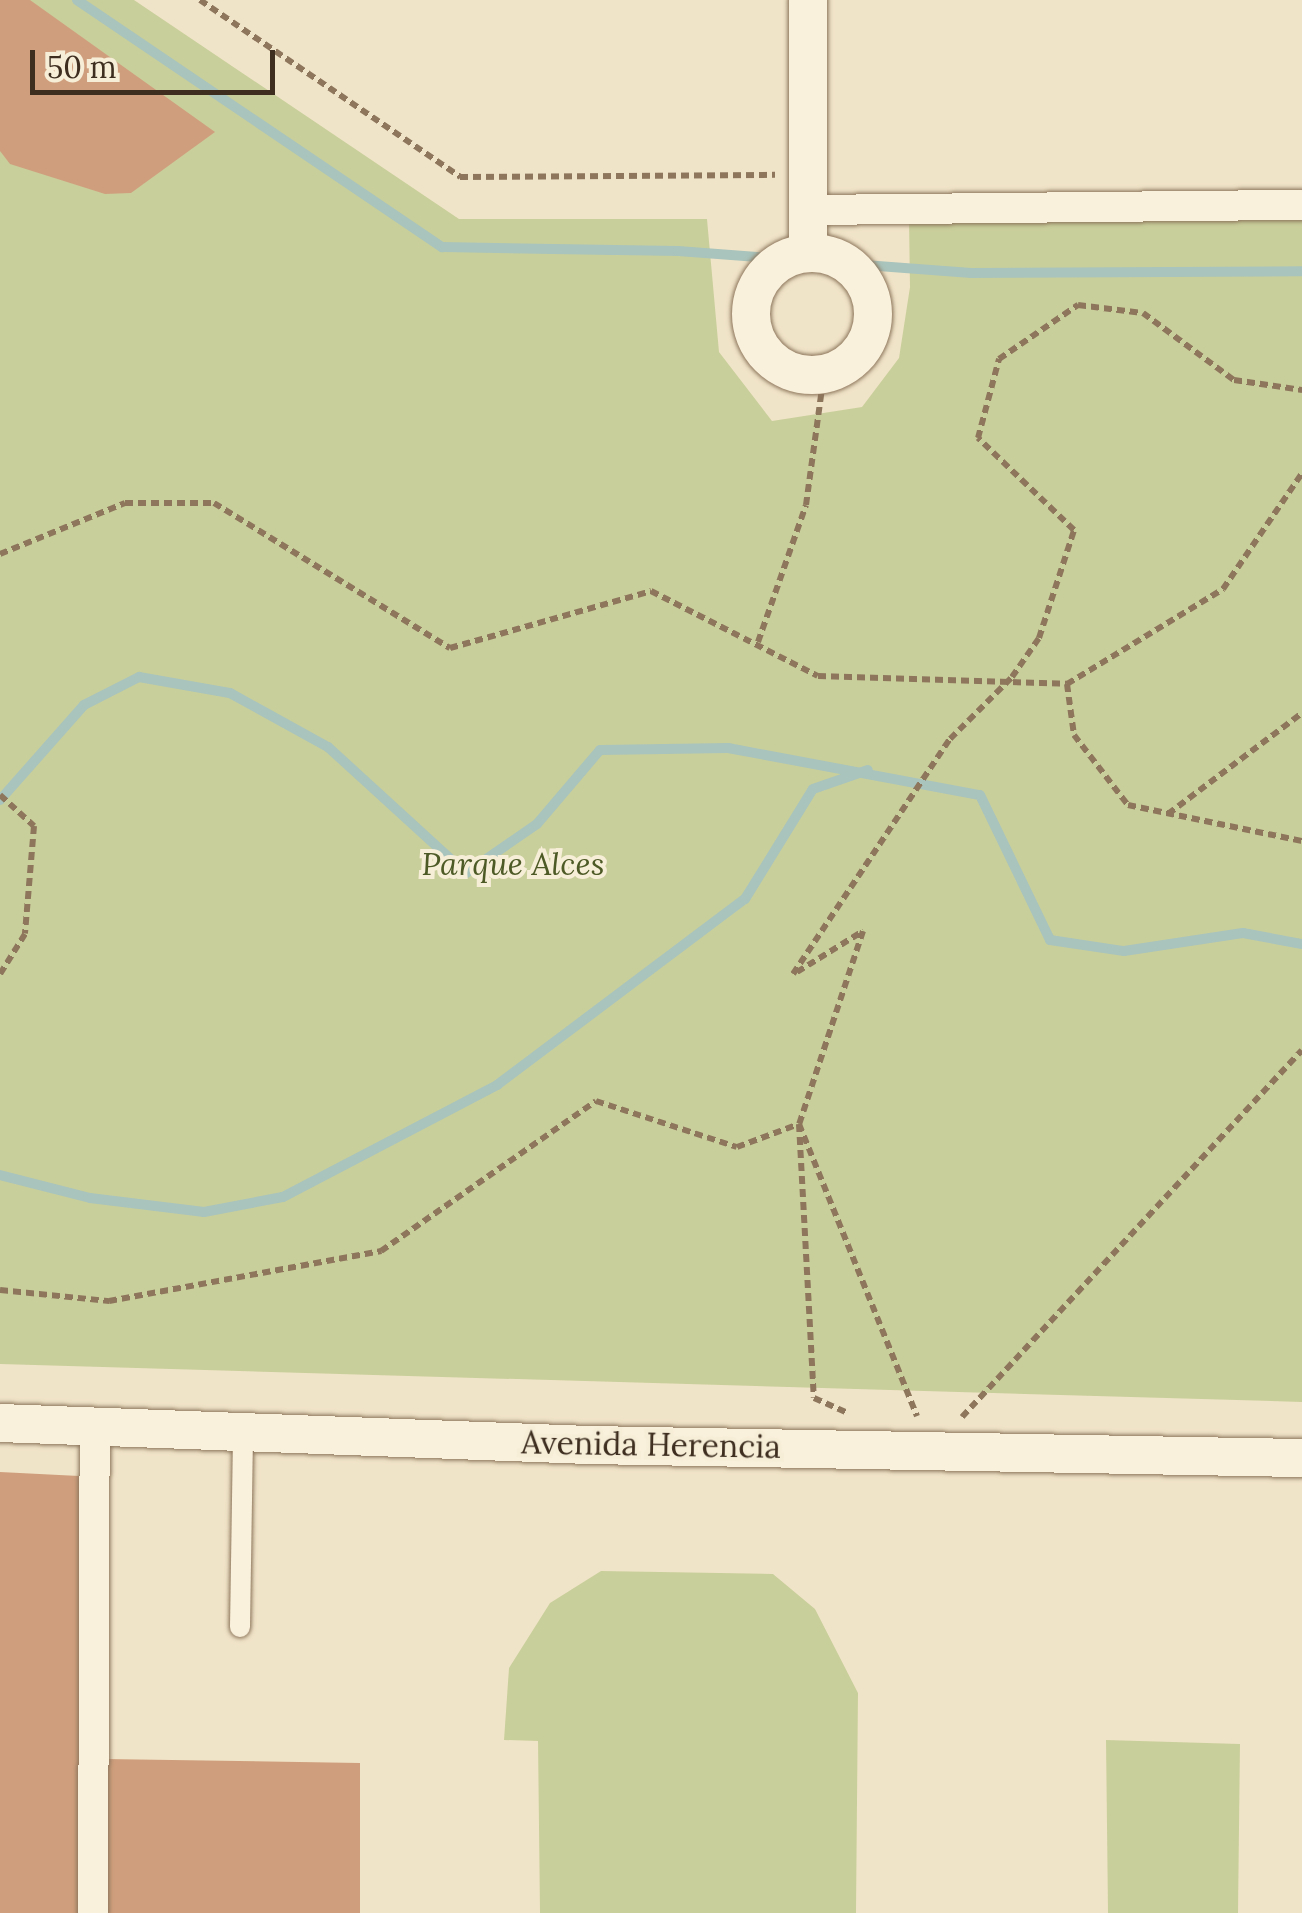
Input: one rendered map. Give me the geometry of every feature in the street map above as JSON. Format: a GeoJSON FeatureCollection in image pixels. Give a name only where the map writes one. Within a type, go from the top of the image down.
{"type":"FeatureCollection","features":[{"type":"Feature","properties":{"kind":"street"},"geometry":{"type":"LineString","coordinates":[[808,0],[808,250]]}},
{"type":"Feature","properties":{"kind":"street"},"geometry":{"type":"LineString","coordinates":[[809,192],[1302,206]]}},
{"type":"Feature","properties":{"kind":"street"},"geometry":{"type":"LineString","coordinates":[[808,250],[850,262],[874,299],[869,342],[838,372],[794,376],[759,350],[748,308],[768,268],[808,250]]}},
{"type":"Feature","properties":{"kind":"street","name":"Avenida Herencia"},"geometry":{"type":"LineString","coordinates":[[0,1423],[1302,1458]]}},
{"type":"Feature","properties":{"kind":"street"},"geometry":{"type":"LineString","coordinates":[[93,1913],[94,1426]]}},
{"type":"Feature","properties":{"kind":"lane"},"geometry":{"type":"LineString","coordinates":[[240,1627],[243,1432]]}},
{"type":"Feature","properties":{"kind":"path"},"geometry":{"type":"LineString","coordinates":[[200,0],[460,177],[809,192]]}},
{"type":"Feature","properties":{"kind":"path"},"geometry":{"type":"LineString","coordinates":[[864,1420],[814,1398],[799,1124],[863,931],[793,974],[950,739],[1012,678],[1039,638],[1074,530],[978,438],[999,358],[1078,306],[1143,314],[1234,380],[1302,390]]}},
{"type":"Feature","properties":{"kind":"path"},"geometry":{"type":"LineString","coordinates":[[758,642],[806,504],[824,373]]}},
{"type":"Feature","properties":{"kind":"path"},"geometry":{"type":"LineString","coordinates":[[0,554],[126,503],[214,502],[450,648],[651,591],[758,642],[818,676],[1012,678],[1067,684],[1222,590],[1302,473]]}},
{"type":"Feature","properties":{"kind":"path"},"geometry":{"type":"LineString","coordinates":[[1067,684],[1074,735],[1128,805],[1302,841]]}},
{"type":"Feature","properties":{"kind":"path"},"geometry":{"type":"LineString","coordinates":[[1168,814],[1302,713]]}},
{"type":"Feature","properties":{"kind":"path"},"geometry":{"type":"LineString","coordinates":[[0,795],[34,826],[25,934],[0,974]]}},
{"type":"Feature","properties":{"kind":"path"},"geometry":{"type":"LineString","coordinates":[[799,1124],[932,1450],[1302,1050]]}},
{"type":"Feature","properties":{"kind":"path"},"geometry":{"type":"LineString","coordinates":[[0,1290],[109,1302],[380,1251],[596,1101],[736,1148],[799,1124]]}},
{"type":"Feature","properties":{"kind":"green space","name":"Parque Alces"},"geometry":{"type":"Polygon","coordinates":[[[0,0],[134,0],[459,219],[707,219],[719,352],[772,421],[862,407],[899,358],[910,287],[909,220],[1302,219],[1302,1402],[0,1364],[0,0]]]}},
{"type":"Feature","properties":{"kind":"green space"},"geometry":{"type":"Polygon","coordinates":[[[601,1571],[773,1574],[815,1609],[858,1693],[856,1913],[540,1913],[538,1741],[504,1740],[509,1668],[550,1603],[601,1571]]]}},
{"type":"Feature","properties":{"kind":"green space"},"geometry":{"type":"Polygon","coordinates":[[[1106,1740],[1240,1744],[1238,1913],[1108,1913],[1106,1740]]]}},
{"type":"Feature","properties":{"kind":"building"},"geometry":{"type":"Polygon","coordinates":[[[0,0],[30,0],[215,132],[131,193],[105,194],[10,164],[0,151],[0,0]]]}},
{"type":"Feature","properties":{"kind":"building"},"geometry":{"type":"Polygon","coordinates":[[[0,1472],[79,1476],[80,1913],[0,1913],[0,1472]]]}},
{"type":"Feature","properties":{"kind":"building"},"geometry":{"type":"Polygon","coordinates":[[[105,1759],[360,1763],[360,1913],[105,1913],[105,1759]]]}},
{"type":"Feature","properties":{"kind":"waterway"},"geometry":{"type":"LineString","coordinates":[[77,0],[442,247],[678,251],[971,273],[1302,271]]}},
{"type":"Feature","properties":{"kind":"waterway"},"geometry":{"type":"LineString","coordinates":[[0,800],[84,705],[139,677],[230,693],[328,747],[466,873],[537,824],[600,750],[728,748],[980,795],[1050,940],[1124,951],[1243,933],[1302,944]]}},
{"type":"Feature","properties":{"kind":"waterway"},"geometry":{"type":"LineString","coordinates":[[0,1175],[90,1198],[204,1212],[283,1197],[497,1085],[745,899],[813,789],[868,770]]}}]}
